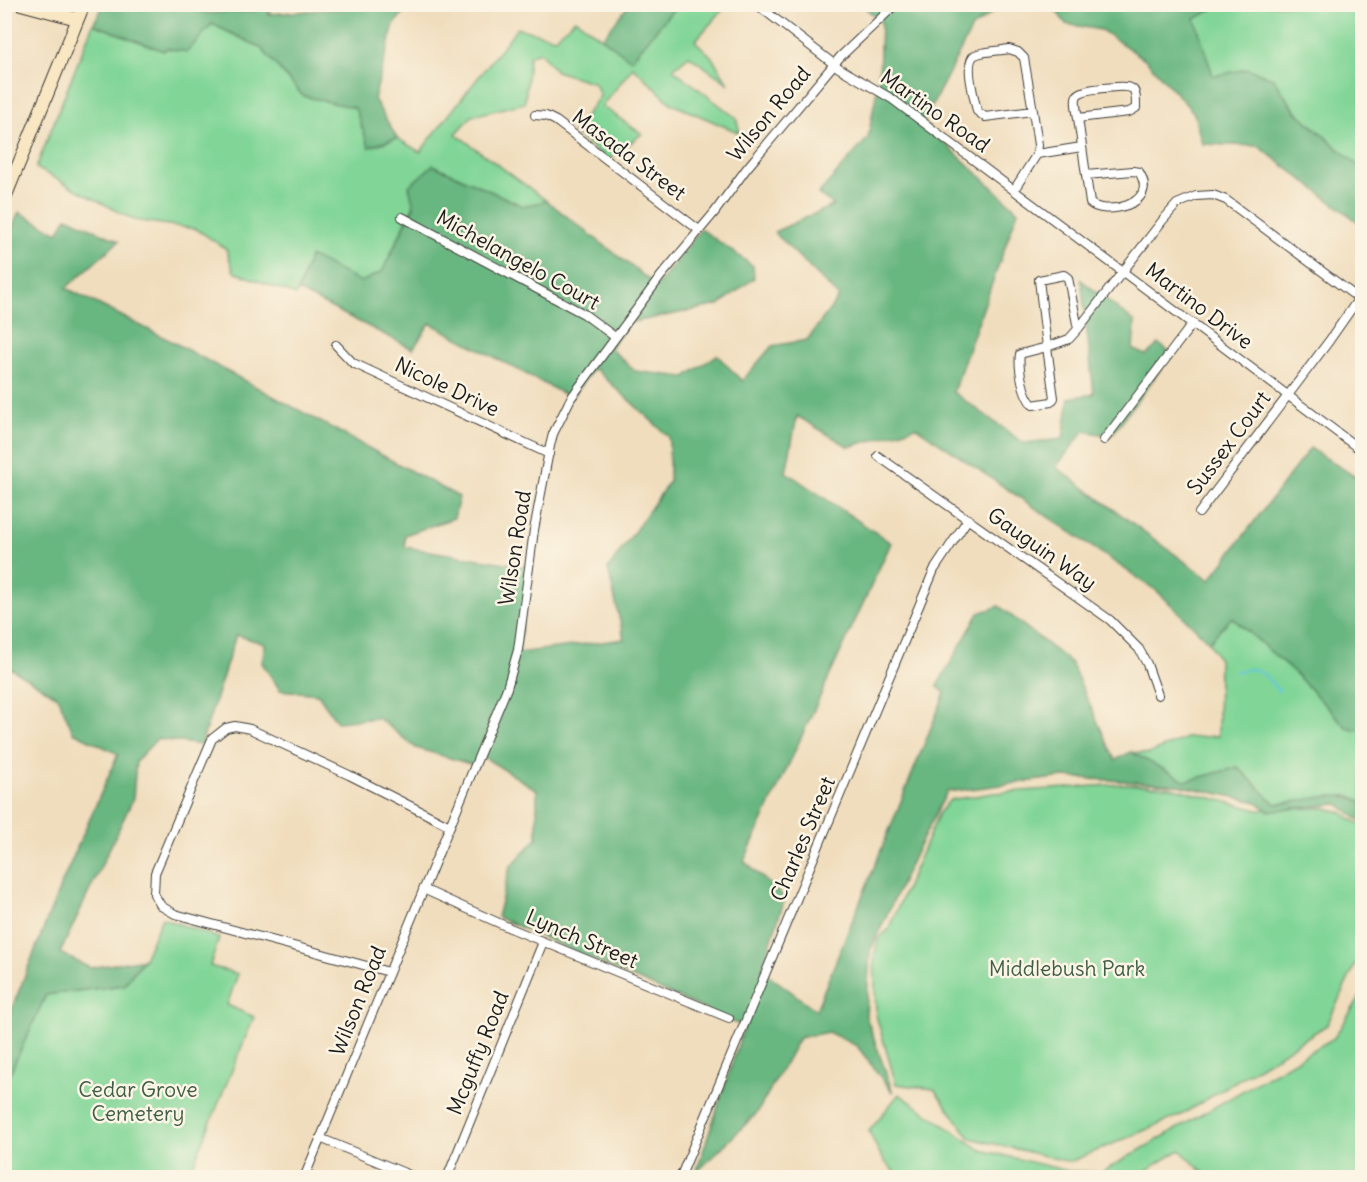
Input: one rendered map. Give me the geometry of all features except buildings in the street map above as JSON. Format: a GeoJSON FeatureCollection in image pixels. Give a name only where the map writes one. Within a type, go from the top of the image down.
{"type":"FeatureCollection","features":[{"type":"Feature","properties":{"kind":"main road"},"geometry":{"type":"LineString","coordinates":[[21,4],[76,19]]}},
{"type":"Feature","properties":{"kind":"main road"},"geometry":{"type":"LineString","coordinates":[[38,9],[57,9],[71,4]]}},
{"type":"Feature","properties":{"kind":"main road"},"geometry":{"type":"LineString","coordinates":[[4,200],[84,4]]}},
{"type":"Feature","properties":{"kind":"street","name":"Martino Road"},"geometry":{"type":"LineString","coordinates":[[756,4],[834,64],[892,99],[1014,190]]}},
{"type":"Feature","properties":{"kind":"street","name":"Wilson Road"},"geometry":{"type":"LineString","coordinates":[[304,1178],[507,688],[518,650],[534,530],[553,434],[571,398],[615,337],[747,168],[834,64],[896,4]]}},
{"type":"Feature","properties":{"kind":"street"},"geometry":{"type":"LineString","coordinates":[[1014,190],[1038,154],[1038,145],[1033,111],[1024,58],[1018,52],[1009,50],[972,57],[969,69],[979,114],[985,117],[1033,111]]}},
{"type":"Feature","properties":{"kind":"street"},"geometry":{"type":"LineString","coordinates":[[1078,118],[1129,112],[1136,108],[1136,92],[1128,87],[1085,91],[1076,98],[1078,118],[1082,147],[1086,175],[1090,203],[1092,206],[1099,208],[1133,204],[1142,194],[1142,175],[1139,172],[1086,175]]}},
{"type":"Feature","properties":{"kind":"street","name":"Masada Street"},"geometry":{"type":"LineString","coordinates":[[535,115],[546,116],[556,121],[699,230]]}},
{"type":"Feature","properties":{"kind":"street"},"geometry":{"type":"LineString","coordinates":[[1038,154],[1082,147]]}},
{"type":"Feature","properties":{"kind":"street","name":"Martino Drive"},"geometry":{"type":"LineString","coordinates":[[1014,190],[1362,451]]}},
{"type":"Feature","properties":{"kind":"street"},"geometry":{"type":"LineString","coordinates":[[1078,329],[1068,278],[1064,275],[1041,278],[1038,283],[1047,347],[1054,398],[1052,402],[1033,405],[1025,391],[1020,354],[1047,347],[1069,339],[1078,329],[1122,271],[1177,204],[1196,196],[1213,195],[1226,200],[1360,299]]}},
{"type":"Feature","properties":{"kind":"street","name":"Michelangelo Court"},"geometry":{"type":"LineString","coordinates":[[402,217],[584,314],[615,337]]}},
{"type":"Feature","properties":{"kind":"street","name":"Sussex Court"},"geometry":{"type":"LineString","coordinates":[[1199,513],[1360,299]]}},
{"type":"Feature","properties":{"kind":"street"},"geometry":{"type":"LineString","coordinates":[[1104,440],[1193,323]]}},
{"type":"Feature","properties":{"kind":"street","name":"Nicole Drive"},"geometry":{"type":"LineString","coordinates":[[336,345],[353,363],[549,454]]}},
{"type":"Feature","properties":{"kind":"street","name":"Gauguin Way"},"geometry":{"type":"LineString","coordinates":[[878,456],[1110,620],[1139,649],[1158,695]]}},
{"type":"Feature","properties":{"kind":"street","name":"Charles Street"},"geometry":{"type":"LineString","coordinates":[[680,1178],[934,570],[968,519]]}},
{"type":"Feature","properties":{"kind":"street"},"geometry":{"type":"LineString","coordinates":[[388,972],[167,911],[154,894],[155,873],[178,815],[212,740],[226,728],[235,726],[250,729],[320,761],[450,826]]}},
{"type":"Feature","properties":{"kind":"street","name":"Lynch Street"},"geometry":{"type":"LineString","coordinates":[[423,889],[543,942],[729,1018]]}},
{"type":"Feature","properties":{"kind":"street","name":"Mcguffy Road"},"geometry":{"type":"LineString","coordinates":[[447,1178],[543,942]]}},
{"type":"Feature","properties":{"kind":"street"},"geometry":{"type":"LineString","coordinates":[[320,1138],[417,1178]]}},
{"type":"Feature","properties":{"kind":"green space"},"geometry":{"type":"Polygon","coordinates":[[[104,5],[196,5],[206,13],[255,11],[259,5],[275,5],[268,14],[346,8],[348,5],[410,5],[394,24],[374,99],[397,138],[369,147],[355,108],[303,96],[260,47],[212,24],[187,52],[166,48],[164,51],[93,24],[104,5]]]}},
{"type":"Feature","properties":{"kind":"green space"},"geometry":{"type":"Polygon","coordinates":[[[629,5],[677,5],[631,60],[602,38],[629,5]]]}},
{"type":"Feature","properties":{"kind":"green space"},"geometry":{"type":"Polygon","coordinates":[[[677,5],[727,5],[695,41],[711,56],[729,84],[689,56],[673,69],[736,118],[740,133],[672,104],[633,67],[602,106],[642,134],[608,160],[573,132],[600,96],[595,83],[556,71],[540,52],[529,56],[525,103],[472,116],[456,134],[547,201],[523,206],[433,165],[382,272],[361,282],[310,257],[296,295],[234,272],[226,249],[196,229],[134,220],[36,168],[93,24],[164,51],[166,48],[187,51],[212,24],[260,47],[303,96],[355,107],[369,147],[397,138],[420,152],[517,28],[555,38],[575,19],[631,59],[677,5]]]}},
{"type":"Feature","properties":{"kind":"green space"},"geometry":{"type":"Polygon","coordinates":[[[862,5],[1002,5],[972,28],[923,123],[1018,211],[953,392],[1024,443],[1063,439],[1069,398],[1094,394],[1081,280],[1135,322],[1133,349],[1146,355],[1159,344],[1172,354],[1111,436],[1084,431],[1056,467],[1210,580],[1310,448],[1362,481],[1362,730],[1347,728],[1294,672],[1232,617],[1209,642],[1157,591],[916,427],[849,447],[797,416],[786,472],[891,543],[744,861],[785,898],[762,970],[816,1010],[945,693],[937,686],[979,613],[999,606],[1071,663],[1115,760],[1131,752],[1186,781],[1238,767],[1275,804],[1330,796],[1352,798],[1362,802],[1362,822],[1338,804],[1268,811],[1257,802],[1178,785],[1064,777],[947,792],[870,951],[866,1016],[893,1093],[857,1046],[828,1032],[799,1038],[757,1113],[696,1173],[744,1027],[497,917],[510,867],[537,838],[537,790],[482,756],[477,766],[416,748],[378,718],[337,722],[318,694],[280,690],[262,663],[265,644],[236,635],[201,745],[157,739],[136,761],[133,799],[60,953],[90,968],[144,959],[124,985],[46,995],[5,1084],[5,1026],[60,887],[118,754],[73,732],[58,697],[5,665],[4,248],[19,212],[58,233],[67,217],[119,241],[66,288],[173,342],[459,497],[454,518],[405,535],[405,547],[530,567],[518,653],[624,639],[608,569],[669,482],[669,437],[594,368],[571,398],[430,323],[413,349],[298,291],[310,256],[361,282],[382,272],[414,207],[409,186],[433,165],[523,206],[547,201],[657,286],[701,229],[753,266],[754,278],[719,305],[629,323],[610,348],[635,371],[685,377],[717,355],[742,381],[772,346],[807,340],[839,297],[774,232],[834,205],[818,194],[868,138],[879,78],[881,22],[862,5]]]}},
{"type":"Feature","properties":{"kind":"green space"},"geometry":{"type":"Polygon","coordinates":[[[1052,5],[1219,5],[1195,19],[1213,76],[1248,69],[1273,78],[1295,111],[1362,169],[1362,225],[1258,146],[1202,144],[1194,113],[1146,60],[1101,30],[1066,24],[1052,5]]]}},
{"type":"Feature","properties":{"kind":"green space"},"geometry":{"type":"Polygon","coordinates":[[[1219,5],[1362,5],[1362,169],[1295,110],[1273,78],[1248,69],[1213,76],[1194,19],[1219,5]]]}},
{"type":"Feature","properties":{"kind":"green space"},"geometry":{"type":"Polygon","coordinates":[[[1231,617],[1294,672],[1347,728],[1362,730],[1362,802],[1349,795],[1274,804],[1238,767],[1186,781],[1162,781],[1131,752],[1148,754],[1186,738],[1218,736],[1219,660],[1209,642],[1231,617]]]}},
{"type":"Feature","properties":{"kind":"green space","name":"Middlebush Park"},"geometry":{"type":"Polygon","coordinates":[[[1125,784],[1170,787],[1258,810],[1324,808],[1341,812],[1362,826],[1362,950],[1327,1025],[1181,1115],[1070,1162],[970,1138],[934,1089],[896,1084],[876,1015],[874,956],[878,939],[888,930],[939,813],[950,800],[993,793],[1125,784]]]}},
{"type":"Feature","properties":{"kind":"green space","name":"Cedar Grove Cemetery"},"geometry":{"type":"Polygon","coordinates":[[[162,918],[219,938],[210,966],[238,974],[227,1005],[254,1017],[188,1177],[5,1178],[5,1084],[46,995],[124,985],[144,959],[162,918]]]}},
{"type":"Feature","properties":{"kind":"green space"},"geometry":{"type":"Polygon","coordinates":[[[1362,994],[1362,1177],[1208,1177],[1180,1150],[1136,1177],[909,1177],[901,1175],[888,1166],[869,1131],[899,1094],[981,1150],[1068,1171],[1102,1172],[1334,1038],[1362,994]]]}},
{"type":"Feature","properties":{"kind":"waterway"},"geometry":{"type":"LineString","coordinates":[[1235,672],[1256,670],[1265,675],[1279,691]]}}]}
